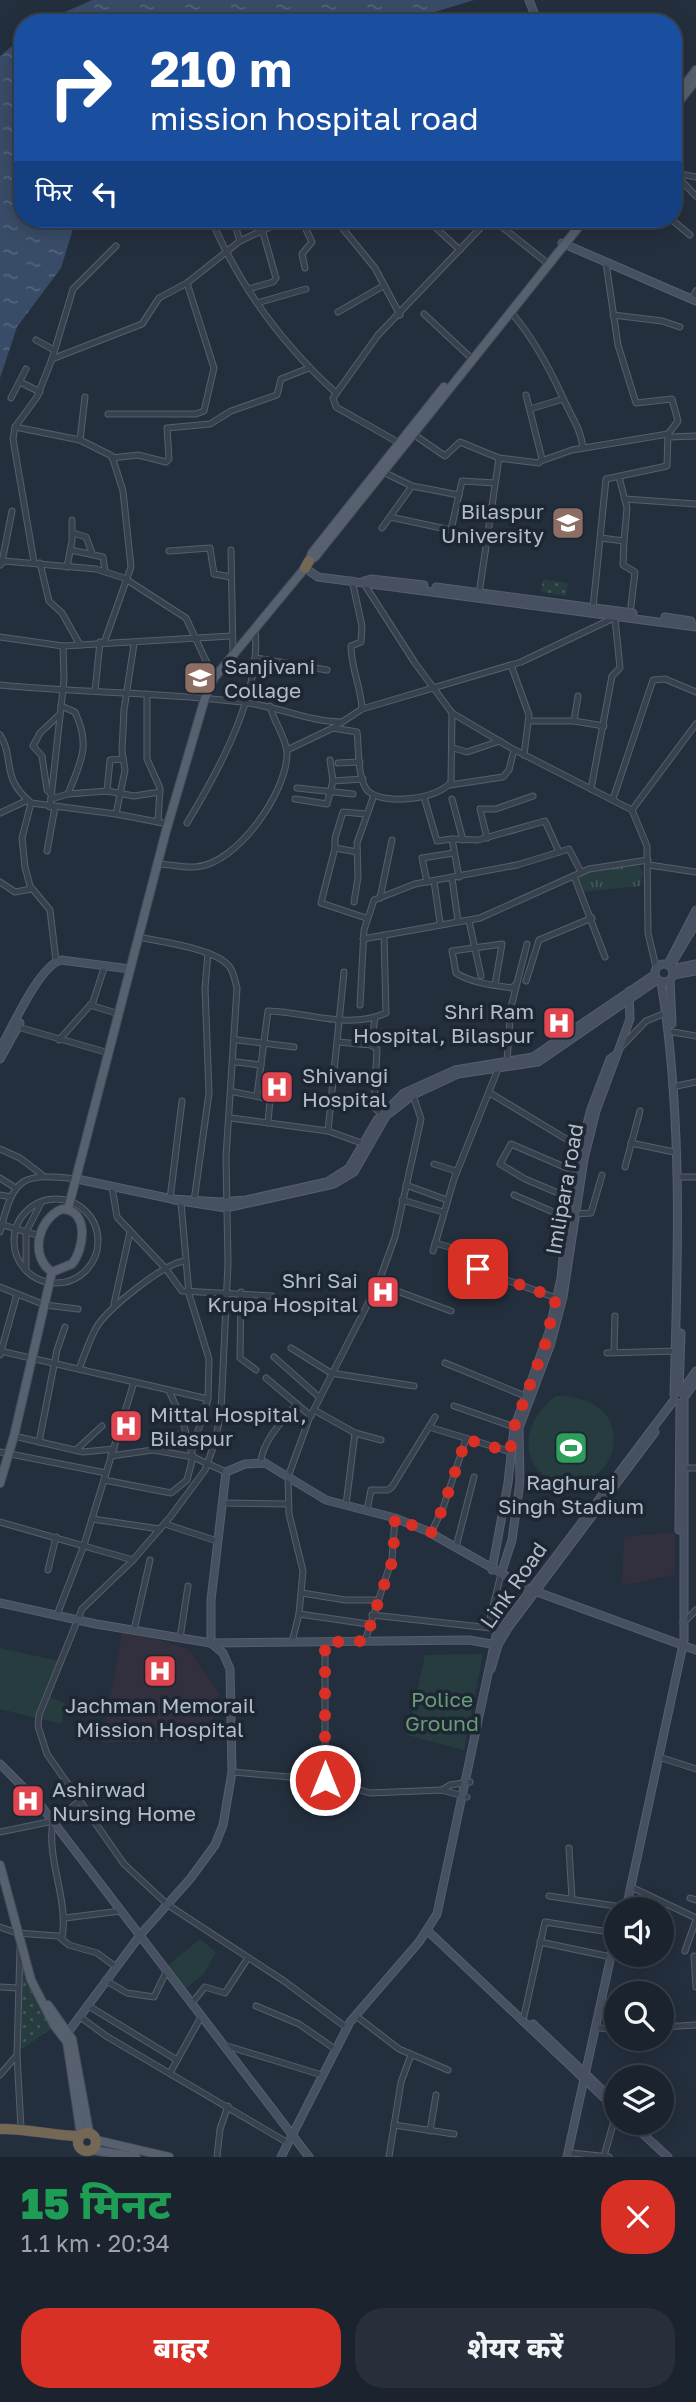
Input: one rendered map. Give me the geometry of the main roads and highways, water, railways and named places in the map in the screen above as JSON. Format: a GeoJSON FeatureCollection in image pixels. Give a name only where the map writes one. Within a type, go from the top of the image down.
{"type":"FeatureCollection","features":[{"type":"Feature","properties":{"kind":"highway"},"geometry":{"type":"LineString","coordinates":[[0,2129],[21,2128],[86,2145]]}},
{"type":"Feature","properties":{"kind":"main road"},"geometry":{"type":"LineString","coordinates":[[682,91],[696,70]]}},
{"type":"Feature","properties":{"kind":"main road"},"geometry":{"type":"LineString","coordinates":[[682,95],[696,80]]}},
{"type":"Feature","properties":{"kind":"main road"},"geometry":{"type":"LineString","coordinates":[[307,565],[312,552],[575,228]]}},
{"type":"Feature","properties":{"kind":"main road"},"geometry":{"type":"LineString","coordinates":[[52,1272],[41,1260],[40,1236],[51,1216],[69,1205],[168,824],[205,698],[214,678],[315,557],[383,472],[401,444],[413,434],[563,243]]}},
{"type":"Feature","properties":{"kind":"main road"},"geometry":{"type":"LineString","coordinates":[[52,1272],[72,1264],[80,1251],[79,1219],[69,1205]]}},
{"type":"Feature","properties":{"kind":"main road"},"geometry":{"type":"LineString","coordinates":[[0,1483],[4,1453],[14,1436],[52,1272]]}},
{"type":"Feature","properties":{"kind":"main road"},"geometry":{"type":"LineString","coordinates":[[0,1865],[20,1948],[30,1976],[67,2035],[86,2145]]}},
{"type":"Feature","properties":{"kind":"main road"},"geometry":{"type":"LineString","coordinates":[[86,2145],[136,2157]]}},
{"type":"Feature","properties":{"kind":"main road"},"geometry":{"type":"LineString","coordinates":[[86,2145],[169,2157]]}},
{"type":"Feature","properties":{"kind":"water"},"geometry":{"type":"Polygon","coordinates":[[[92,0],[474,0],[428,14],[60,14],[92,0]]]}},
{"type":"Feature","properties":{"kind":"water"},"geometry":{"type":"Polygon","coordinates":[[[14,44],[14,228],[73,228],[61,268],[17,327],[0,378],[0,56],[14,44]]]}},
{"type":"Feature","properties":{"kind":"place","name":"Bilaspur University"},"geometry":{"type":"Point","coordinates":[568,523]}},
{"type":"Feature","properties":{"kind":"place","name":"Sanjivani Collage"},"geometry":{"type":"Point","coordinates":[200,678]}},
{"type":"Feature","properties":{"kind":"place","name":"Shri Ram Hospital, Bilaspur"},"geometry":{"type":"Point","coordinates":[559,1023]}},
{"type":"Feature","properties":{"kind":"place","name":"Shivangi Hospital"},"geometry":{"type":"Point","coordinates":[277,1087]}},
{"type":"Feature","properties":{"kind":"place","name":"Shri Sai Krupa Hospital"},"geometry":{"type":"Point","coordinates":[383,1292]}},
{"type":"Feature","properties":{"kind":"place","name":"Mittal Hospital, Bilaspur"},"geometry":{"type":"Point","coordinates":[126,1426]}},
{"type":"Feature","properties":{"kind":"place","name":"Raghuraj Singh Stadium"},"geometry":{"type":"Point","coordinates":[571,1448]}},
{"type":"Feature","properties":{"kind":"place","name":"Jachman Memorail Mission Hospital"},"geometry":{"type":"Point","coordinates":[160,1671]}},
{"type":"Feature","properties":{"kind":"place","name":"Ashirwad Nursing Home"},"geometry":{"type":"Point","coordinates":[28,1801]}},
{"type":"Feature","properties":{"kind":"park label","name":"Police Ground"},"geometry":{"type":"Point","coordinates":[442,1711]}}]}
